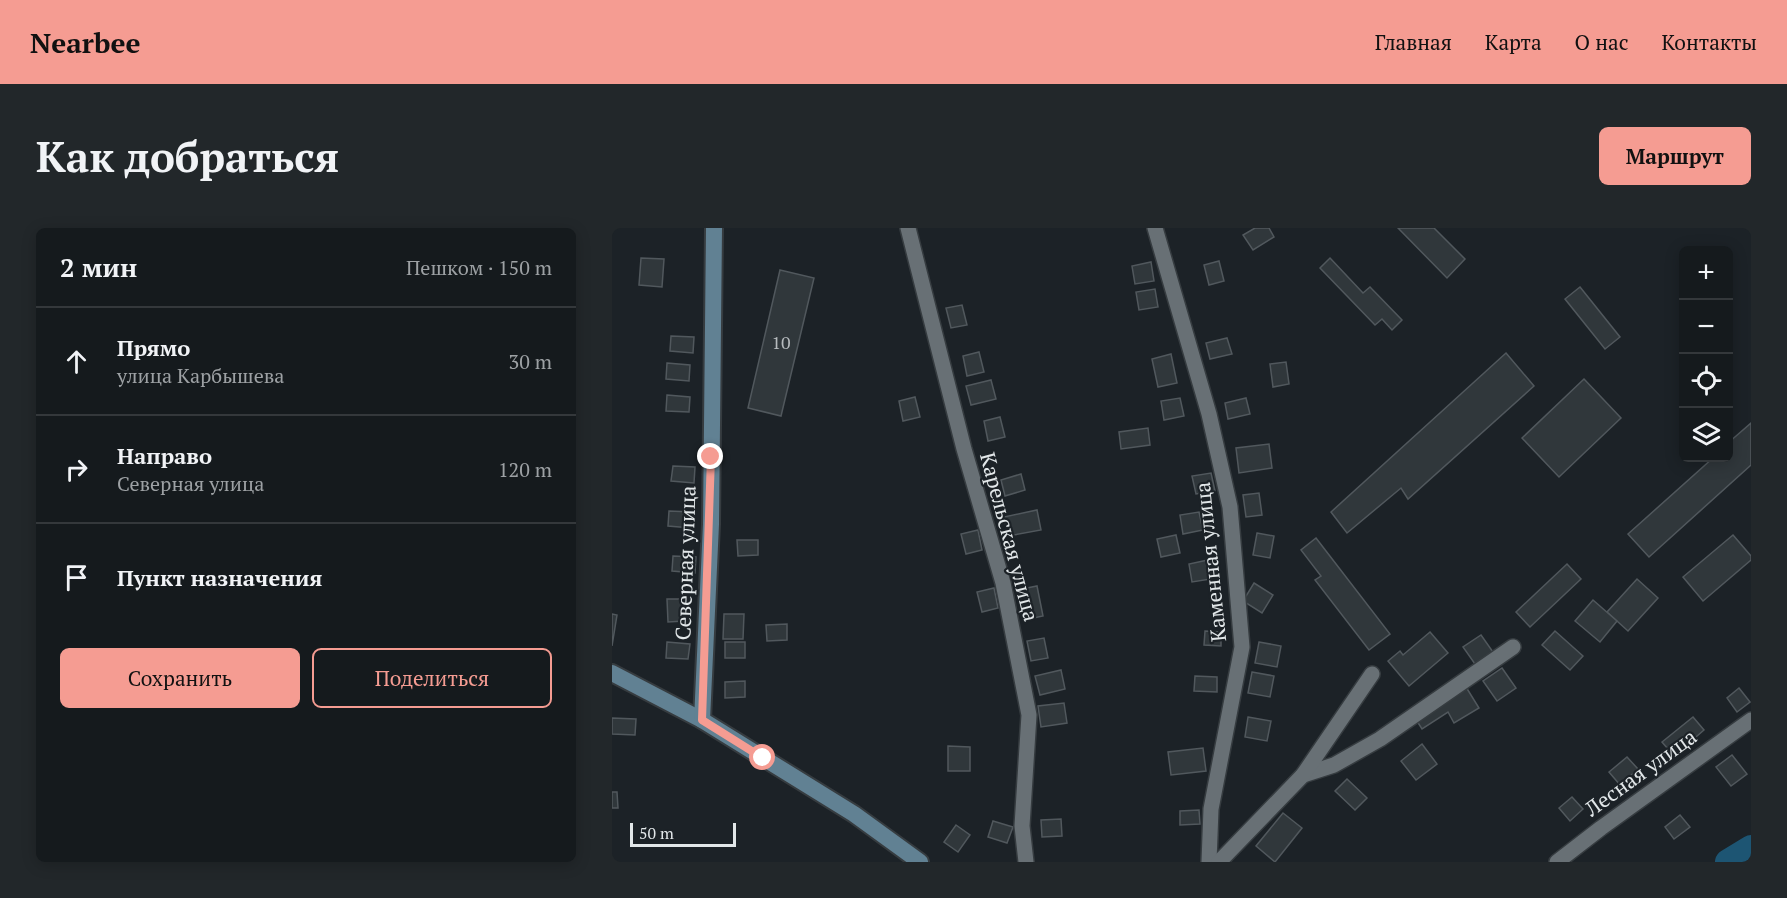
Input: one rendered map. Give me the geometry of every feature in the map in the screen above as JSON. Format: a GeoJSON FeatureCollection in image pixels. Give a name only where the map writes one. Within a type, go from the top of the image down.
{"type":"FeatureCollection","features":[{"type":"Feature","properties":{"kind":"main road","name":"Северная улица"},"geometry":{"type":"LineString","coordinates":[[702,720],[711,524],[714,228]]}},
{"type":"Feature","properties":{"kind":"main road"},"geometry":{"type":"LineString","coordinates":[[613,677],[702,720],[854,814],[920,862]]}},
{"type":"Feature","properties":{"kind":"street","name":"Карельская улица"},"geometry":{"type":"LineString","coordinates":[[908,228],[964,449],[1003,583],[1029,715],[1022,826],[1026,862]]}},
{"type":"Feature","properties":{"kind":"street","name":"Каменная улица"},"geometry":{"type":"LineString","coordinates":[[1155,228],[1209,414],[1230,507],[1242,647],[1211,809],[1209,862]]}},
{"type":"Feature","properties":{"kind":"street"},"geometry":{"type":"LineString","coordinates":[[1303,775],[1334,765],[1380,740],[1513,647]]}},
{"type":"Feature","properties":{"kind":"street"},"geometry":{"type":"LineString","coordinates":[[1219,862],[1303,775],[1372,674]]}},
{"type":"Feature","properties":{"kind":"street","name":"Лесная улица"},"geometry":{"type":"LineString","coordinates":[[1557,862],[1751,720]]}},
{"type":"Feature","properties":{"kind":"building"},"geometry":{"type":"Polygon","coordinates":[[[1255,228],[1269,228],[1274,237],[1253,250],[1243,235],[1255,228]]]}},
{"type":"Feature","properties":{"kind":"building"},"geometry":{"type":"Polygon","coordinates":[[[1398,228],[1434,228],[1465,259],[1447,278],[1398,228]]]}},
{"type":"Feature","properties":{"kind":"building"},"geometry":{"type":"Polygon","coordinates":[[[641,258],[664,259],[662,287],[639,285],[641,258]]]}},
{"type":"Feature","properties":{"kind":"building"},"geometry":{"type":"Polygon","coordinates":[[[1330,258],[1363,293],[1370,287],[1402,320],[1392,330],[1382,319],[1375,325],[1320,268],[1330,258]]]}},
{"type":"Feature","properties":{"kind":"building"},"geometry":{"type":"Polygon","coordinates":[[[1219,261],[1224,281],[1209,285],[1204,265],[1219,261]]]}},
{"type":"Feature","properties":{"kind":"building"},"geometry":{"type":"Polygon","coordinates":[[[1151,262],[1154,281],[1135,284],[1132,266],[1151,262]]]}},
{"type":"Feature","properties":{"kind":"building"},"geometry":{"type":"Polygon","coordinates":[[[780,270],[814,278],[781,416],[748,408],[780,270]]]}},
{"type":"Feature","properties":{"kind":"building"},"geometry":{"type":"Polygon","coordinates":[[[1580,287],[1620,337],[1605,349],[1565,299],[1580,287]]]}},
{"type":"Feature","properties":{"kind":"building"},"geometry":{"type":"Polygon","coordinates":[[[1155,289],[1158,307],[1139,310],[1136,292],[1155,289]]]}},
{"type":"Feature","properties":{"kind":"building"},"geometry":{"type":"Polygon","coordinates":[[[962,305],[967,325],[951,328],[946,308],[962,305]]]}},
{"type":"Feature","properties":{"kind":"building"},"geometry":{"type":"Polygon","coordinates":[[[671,336],[694,337],[693,353],[670,351],[671,336]]]}},
{"type":"Feature","properties":{"kind":"building"},"geometry":{"type":"Polygon","coordinates":[[[1227,338],[1232,354],[1210,359],[1206,343],[1227,338]]]}},
{"type":"Feature","properties":{"kind":"building"},"geometry":{"type":"Polygon","coordinates":[[[979,352],[984,372],[967,376],[963,356],[979,352]]]}},
{"type":"Feature","properties":{"kind":"building"},"geometry":{"type":"Polygon","coordinates":[[[1506,353],[1534,386],[1408,499],[1401,488],[1347,533],[1331,512],[1506,353]]]}},
{"type":"Feature","properties":{"kind":"building"},"geometry":{"type":"Polygon","coordinates":[[[1171,354],[1177,383],[1158,387],[1152,359],[1171,354]]]}},
{"type":"Feature","properties":{"kind":"building"},"geometry":{"type":"Polygon","coordinates":[[[1286,362],[1289,384],[1273,387],[1270,364],[1286,362]]]}},
{"type":"Feature","properties":{"kind":"building"},"geometry":{"type":"Polygon","coordinates":[[[667,363],[690,365],[689,381],[666,379],[667,363]]]}},
{"type":"Feature","properties":{"kind":"building"},"geometry":{"type":"Polygon","coordinates":[[[1584,379],[1621,418],[1559,477],[1522,438],[1584,379]]]}},
{"type":"Feature","properties":{"kind":"building"},"geometry":{"type":"Polygon","coordinates":[[[991,380],[996,399],[971,405],[966,386],[991,380]]]}},
{"type":"Feature","properties":{"kind":"building"},"geometry":{"type":"Polygon","coordinates":[[[667,395],[690,397],[689,412],[666,411],[667,395]]]}},
{"type":"Feature","properties":{"kind":"building"},"geometry":{"type":"Polygon","coordinates":[[[915,397],[920,417],[903,421],[899,401],[915,397]]]}},
{"type":"Feature","properties":{"kind":"building"},"geometry":{"type":"Polygon","coordinates":[[[1180,398],[1184,416],[1164,420],[1161,401],[1180,398]]]}},
{"type":"Feature","properties":{"kind":"building"},"geometry":{"type":"Polygon","coordinates":[[[1246,398],[1250,414],[1228,419],[1225,403],[1246,398]]]}},
{"type":"Feature","properties":{"kind":"building"},"geometry":{"type":"Polygon","coordinates":[[[1000,417],[1005,437],[988,441],[984,421],[1000,417]]]}},
{"type":"Feature","properties":{"kind":"building"},"geometry":{"type":"Polygon","coordinates":[[[1751,423],[1751,465],[1649,557],[1628,534],[1709,462],[1733,462],[1733,439],[1751,423]]]}},
{"type":"Feature","properties":{"kind":"building"},"geometry":{"type":"Polygon","coordinates":[[[1148,428],[1150,445],[1121,449],[1119,432],[1148,428]]]}},
{"type":"Feature","properties":{"kind":"building"},"geometry":{"type":"Polygon","coordinates":[[[1269,444],[1272,468],[1239,473],[1236,448],[1269,444]]]}},
{"type":"Feature","properties":{"kind":"building"},"geometry":{"type":"Polygon","coordinates":[[[673,466],[695,467],[694,483],[671,481],[673,466]]]}},
{"type":"Feature","properties":{"kind":"building"},"geometry":{"type":"Polygon","coordinates":[[[1211,473],[1215,491],[1196,494],[1192,476],[1211,473]]]}},
{"type":"Feature","properties":{"kind":"building"},"geometry":{"type":"Polygon","coordinates":[[[1021,474],[1025,490],[1005,496],[1001,480],[1021,474]]]}},
{"type":"Feature","properties":{"kind":"building"},"geometry":{"type":"Polygon","coordinates":[[[1259,493],[1262,515],[1246,517],[1243,495],[1259,493]]]}},
{"type":"Feature","properties":{"kind":"building"},"geometry":{"type":"Polygon","coordinates":[[[1037,510],[1041,530],[1008,536],[1004,517],[1037,510]]]}},
{"type":"Feature","properties":{"kind":"building"},"geometry":{"type":"Polygon","coordinates":[[[669,511],[692,512],[691,528],[668,526],[669,511]]]}},
{"type":"Feature","properties":{"kind":"building"},"geometry":{"type":"Polygon","coordinates":[[[1199,512],[1203,530],[1183,534],[1180,515],[1199,512]]]}},
{"type":"Feature","properties":{"kind":"building"},"geometry":{"type":"Polygon","coordinates":[[[978,530],[982,550],[966,554],[961,534],[978,530]]]}},
{"type":"Feature","properties":{"kind":"building"},"geometry":{"type":"Polygon","coordinates":[[[1257,533],[1274,536],[1270,558],[1253,555],[1257,533]]]}},
{"type":"Feature","properties":{"kind":"building"},"geometry":{"type":"Polygon","coordinates":[[[1176,535],[1180,553],[1161,557],[1157,539],[1176,535]]]}},
{"type":"Feature","properties":{"kind":"building"},"geometry":{"type":"Polygon","coordinates":[[[1733,535],[1751,556],[1751,560],[1703,601],[1683,577],[1733,535]]]}},
{"type":"Feature","properties":{"kind":"building"},"geometry":{"type":"Polygon","coordinates":[[[1316,538],[1390,634],[1369,650],[1315,580],[1321,576],[1301,550],[1316,538]]]}},
{"type":"Feature","properties":{"kind":"building"},"geometry":{"type":"Polygon","coordinates":[[[737,540],[758,540],[758,555],[738,556],[737,540]]]}},
{"type":"Feature","properties":{"kind":"building"},"geometry":{"type":"Polygon","coordinates":[[[673,556],[696,557],[695,573],[672,571],[673,556]]]}},
{"type":"Feature","properties":{"kind":"building"},"geometry":{"type":"Polygon","coordinates":[[[1208,560],[1211,579],[1192,582],[1189,564],[1208,560]]]}},
{"type":"Feature","properties":{"kind":"building"},"geometry":{"type":"Polygon","coordinates":[[[1567,564],[1581,579],[1530,627],[1516,612],[1567,564]]]}},
{"type":"Feature","properties":{"kind":"building"},"geometry":{"type":"Polygon","coordinates":[[[1637,579],[1658,598],[1628,631],[1607,612],[1637,579]]]}},
{"type":"Feature","properties":{"kind":"building"},"geometry":{"type":"Polygon","coordinates":[[[1254,583],[1273,595],[1262,613],[1243,601],[1254,583]]]}},
{"type":"Feature","properties":{"kind":"building"},"geometry":{"type":"Polygon","coordinates":[[[1037,586],[1043,616],[1024,620],[1017,590],[1037,586]]]}},
{"type":"Feature","properties":{"kind":"building"},"geometry":{"type":"Polygon","coordinates":[[[994,588],[998,608],[982,612],[977,592],[994,588]]]}},
{"type":"Feature","properties":{"kind":"building"},"geometry":{"type":"Polygon","coordinates":[[[667,599],[683,599],[684,621],[668,622],[667,599]]]}},
{"type":"Feature","properties":{"kind":"building"},"geometry":{"type":"Polygon","coordinates":[[[1593,600],[1617,621],[1600,642],[1575,621],[1593,600]]]}},
{"type":"Feature","properties":{"kind":"building"},"geometry":{"type":"Polygon","coordinates":[[[612,614],[617,615],[612,646],[612,614]]]}},
{"type":"Feature","properties":{"kind":"building"},"geometry":{"type":"Polygon","coordinates":[[[724,614],[744,614],[743,639],[723,639],[724,614]]]}},
{"type":"Feature","properties":{"kind":"building"},"geometry":{"type":"Polygon","coordinates":[[[787,624],[787,640],[767,641],[766,625],[787,624]]]}},
{"type":"Feature","properties":{"kind":"building"},"geometry":{"type":"Polygon","coordinates":[[[1205,631],[1221,632],[1221,646],[1204,645],[1205,631]]]}},
{"type":"Feature","properties":{"kind":"building"},"geometry":{"type":"Polygon","coordinates":[[[1555,631],[1583,656],[1570,670],[1542,645],[1555,631]]]}},
{"type":"Feature","properties":{"kind":"building"},"geometry":{"type":"Polygon","coordinates":[[[1430,632],[1448,653],[1409,686],[1388,661],[1400,651],[1403,655],[1430,632]]]}},
{"type":"Feature","properties":{"kind":"building"},"geometry":{"type":"Polygon","coordinates":[[[1481,635],[1493,652],[1475,664],[1463,647],[1481,635]]]}},
{"type":"Feature","properties":{"kind":"building"},"geometry":{"type":"Polygon","coordinates":[[[1044,638],[1048,658],[1031,661],[1027,641],[1044,638]]]}},
{"type":"Feature","properties":{"kind":"building"},"geometry":{"type":"Polygon","coordinates":[[[667,642],[690,644],[688,659],[666,658],[667,642]]]}},
{"type":"Feature","properties":{"kind":"building"},"geometry":{"type":"Polygon","coordinates":[[[725,642],[745,642],[745,658],[725,658],[725,642]]]}},
{"type":"Feature","properties":{"kind":"building"},"geometry":{"type":"Polygon","coordinates":[[[1259,642],[1281,646],[1277,667],[1255,663],[1259,642]]]}},
{"type":"Feature","properties":{"kind":"building"},"geometry":{"type":"Polygon","coordinates":[[[1502,668],[1516,688],[1497,701],[1483,681],[1502,668]]]}},
{"type":"Feature","properties":{"kind":"building"},"geometry":{"type":"Polygon","coordinates":[[[1061,670],[1065,689],[1040,695],[1035,676],[1061,670]]]}},
{"type":"Feature","properties":{"kind":"building"},"geometry":{"type":"Polygon","coordinates":[[[1252,672],[1274,676],[1270,697],[1248,693],[1252,672]]]}},
{"type":"Feature","properties":{"kind":"building"},"geometry":{"type":"Polygon","coordinates":[[[1195,676],[1217,677],[1217,692],[1194,691],[1195,676]]]}},
{"type":"Feature","properties":{"kind":"building"},"geometry":{"type":"Polygon","coordinates":[[[745,681],[745,697],[725,698],[725,682],[745,681]]]}},
{"type":"Feature","properties":{"kind":"building"},"geometry":{"type":"Polygon","coordinates":[[[1466,687],[1479,708],[1454,723],[1448,712],[1422,729],[1415,718],[1466,687]]]}},
{"type":"Feature","properties":{"kind":"building"},"geometry":{"type":"Polygon","coordinates":[[[1739,688],[1750,702],[1737,712],[1727,698],[1739,688]]]}},
{"type":"Feature","properties":{"kind":"building"},"geometry":{"type":"Polygon","coordinates":[[[1064,703],[1067,723],[1041,727],[1038,706],[1064,703]]]}},
{"type":"Feature","properties":{"kind":"building"},"geometry":{"type":"Polygon","coordinates":[[[1248,717],[1271,721],[1267,741],[1245,737],[1248,717]]]}},
{"type":"Feature","properties":{"kind":"building"},"geometry":{"type":"Polygon","coordinates":[[[1693,717],[1704,730],[1674,756],[1662,742],[1693,717]]]}},
{"type":"Feature","properties":{"kind":"building"},"geometry":{"type":"Polygon","coordinates":[[[612,718],[636,719],[635,735],[612,734],[612,718]]]}},
{"type":"Feature","properties":{"kind":"building"},"geometry":{"type":"Polygon","coordinates":[[[1422,744],[1437,764],[1416,780],[1401,761],[1422,744]]]}},
{"type":"Feature","properties":{"kind":"building"},"geometry":{"type":"Polygon","coordinates":[[[948,746],[970,747],[970,771],[948,771],[948,746]]]}},
{"type":"Feature","properties":{"kind":"building"},"geometry":{"type":"Polygon","coordinates":[[[1203,748],[1206,771],[1171,775],[1168,752],[1203,748]]]}},
{"type":"Feature","properties":{"kind":"building"},"geometry":{"type":"Polygon","coordinates":[[[1732,755],[1747,774],[1731,786],[1716,767],[1732,755]]]}},
{"type":"Feature","properties":{"kind":"building"},"geometry":{"type":"Polygon","coordinates":[[[1627,757],[1638,769],[1620,785],[1609,772],[1627,757]]]}},
{"type":"Feature","properties":{"kind":"building"},"geometry":{"type":"Polygon","coordinates":[[[1347,779],[1367,798],[1355,810],[1335,791],[1347,779]]]}},
{"type":"Feature","properties":{"kind":"building"},"geometry":{"type":"Polygon","coordinates":[[[612,792],[617,792],[618,808],[612,808],[612,792]]]}},
{"type":"Feature","properties":{"kind":"building"},"geometry":{"type":"Polygon","coordinates":[[[1572,797],[1583,809],[1570,821],[1559,808],[1572,797]]]}},
{"type":"Feature","properties":{"kind":"building"},"geometry":{"type":"Polygon","coordinates":[[[1199,810],[1200,824],[1180,825],[1180,811],[1199,810]]]}},
{"type":"Feature","properties":{"kind":"building"},"geometry":{"type":"Polygon","coordinates":[[[1283,813],[1302,828],[1275,862],[1256,846],[1283,813]]]}},
{"type":"Feature","properties":{"kind":"building"},"geometry":{"type":"Polygon","coordinates":[[[1680,815],[1690,827],[1674,839],[1665,827],[1680,815]]]}},
{"type":"Feature","properties":{"kind":"building"},"geometry":{"type":"Polygon","coordinates":[[[1061,819],[1062,836],[1042,837],[1041,820],[1061,819]]]}},
{"type":"Feature","properties":{"kind":"building"},"geometry":{"type":"Polygon","coordinates":[[[993,821],[1013,827],[1007,843],[988,837],[993,821]]]}},
{"type":"Feature","properties":{"kind":"building"},"geometry":{"type":"Polygon","coordinates":[[[956,825],[970,835],[958,852],[944,842],[956,825]]]}},
{"type":"Feature","properties":{"kind":"waterway"},"geometry":{"type":"LineString","coordinates":[[1728,862],[1751,848]]}},
{"type":"Feature","properties":{"kind":"route"},"geometry":{"type":"LineString","coordinates":[[711,457],[711,524],[702,720],[763,758]]}}]}
